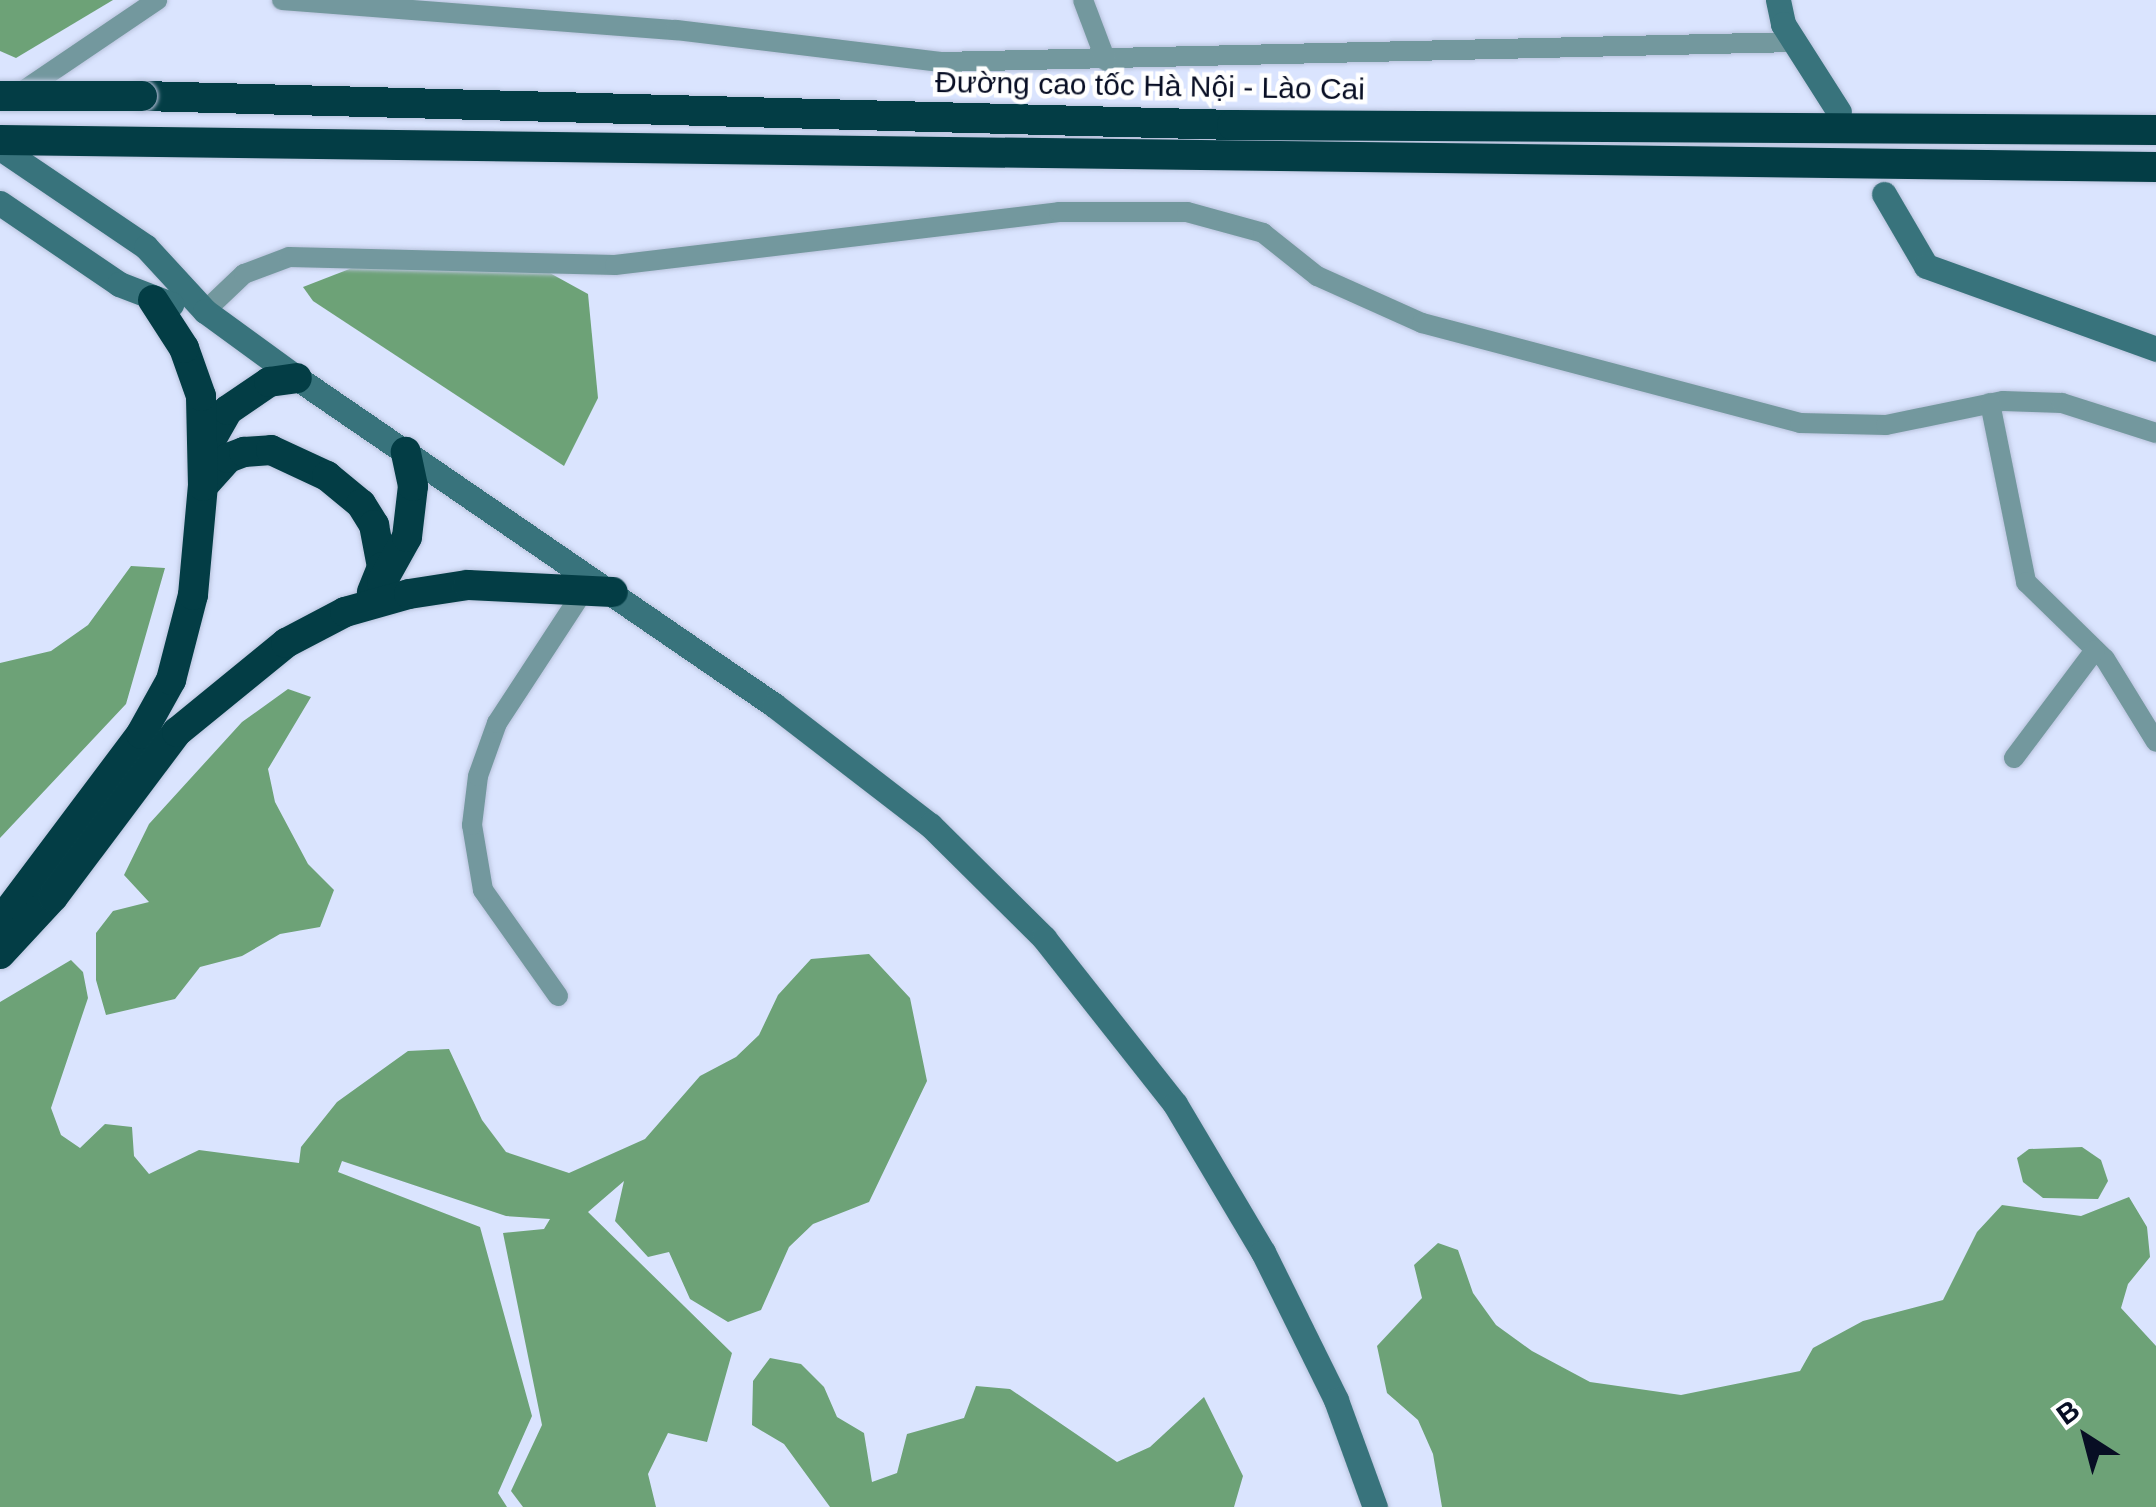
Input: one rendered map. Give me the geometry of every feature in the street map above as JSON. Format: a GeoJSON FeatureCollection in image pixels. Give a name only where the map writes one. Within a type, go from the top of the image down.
{"type":"FeatureCollection","features":[{"type":"Feature","properties":{"kind":"highway","name":"Đường cao tốc Hà Nội - Lào Cai"},"geometry":{"type":"LineString","coordinates":[[0,96],[142,96],[1232,125],[2156,130]]}},
{"type":"Feature","properties":{"kind":"highway"},"geometry":{"type":"LineString","coordinates":[[0,140],[2156,167]]}},
{"type":"Feature","properties":{"kind":"highway"},"geometry":{"type":"LineString","coordinates":[[0,922],[100,794],[170,680],[193,595],[203,486],[201,396],[184,348],[153,300]]}},
{"type":"Feature","properties":{"kind":"highway"},"geometry":{"type":"LineString","coordinates":[[204,452],[228,410],[269,382],[297,378]]}},
{"type":"Feature","properties":{"kind":"highway"},"geometry":{"type":"LineString","coordinates":[[203,486],[228,458],[244,452],[284,454],[327,476],[362,504],[374,525],[382,566],[372,592]]}},
{"type":"Feature","properties":{"kind":"highway"},"geometry":{"type":"LineString","coordinates":[[0,954],[53,896],[177,732],[272,652],[346,612],[395,568],[407,537],[412,486],[406,452]]}},
{"type":"Feature","properties":{"kind":"highway"},"geometry":{"type":"LineString","coordinates":[[346,612],[468,584],[598,591]]}},
{"type":"Feature","properties":{"kind":"main road"},"geometry":{"type":"LineString","coordinates":[[1778,0],[1795,42],[1839,112]]}},
{"type":"Feature","properties":{"kind":"main road"},"geometry":{"type":"LineString","coordinates":[[0,148],[146,247],[205,311],[297,378],[930,825],[1044,938],[1175,1104],[1262,1252],[1336,1400],[1375,1507]]}},
{"type":"Feature","properties":{"kind":"main road"},"geometry":{"type":"LineString","coordinates":[[1884,194],[1926,266],[2156,350]]}},
{"type":"Feature","properties":{"kind":"main road"},"geometry":{"type":"LineString","coordinates":[[0,202],[153,300],[205,311]]}},
{"type":"Feature","properties":{"kind":"street"},"geometry":{"type":"LineString","coordinates":[[0,107],[157,0]]}},
{"type":"Feature","properties":{"kind":"street"},"geometry":{"type":"LineString","coordinates":[[282,0],[676,30],[942,62],[1795,42]]}},
{"type":"Feature","properties":{"kind":"street"},"geometry":{"type":"LineString","coordinates":[[1083,0],[1106,61]]}},
{"type":"Feature","properties":{"kind":"street"},"geometry":{"type":"LineString","coordinates":[[205,311],[244,274],[289,257],[615,265],[1058,212],[1186,212],[1263,233],[1317,276],[1422,323],[1800,424],[1886,424],[1990,404],[2062,403],[2156,433]]}},
{"type":"Feature","properties":{"kind":"street"},"geometry":{"type":"LineString","coordinates":[[1990,404],[2026,582],[2095,650],[2156,742]]}},
{"type":"Feature","properties":{"kind":"street"},"geometry":{"type":"LineString","coordinates":[[558,996],[483,890],[472,825],[478,776],[497,723],[598,591]]}},
{"type":"Feature","properties":{"kind":"street"},"geometry":{"type":"LineString","coordinates":[[2014,758],[2095,650]]}},
{"type":"Feature","properties":{"kind":"shaded area"},"geometry":{"type":"Polygon","coordinates":[[[0,0],[113,0],[16,58],[0,51],[0,0]]]}},
{"type":"Feature","properties":{"kind":"shaded area"},"geometry":{"type":"Polygon","coordinates":[[[352,268],[548,272],[588,294],[598,398],[564,466],[313,301],[303,287],[352,268]]]}},
{"type":"Feature","properties":{"kind":"shaded area"},"geometry":{"type":"Polygon","coordinates":[[[131,566],[165,568],[126,704],[0,838],[0,663],[51,651],[88,625],[131,566]]]}},
{"type":"Feature","properties":{"kind":"shaded area"},"geometry":{"type":"Polygon","coordinates":[[[288,689],[311,697],[268,769],[275,802],[308,864],[334,890],[320,927],[280,934],[242,956],[200,967],[175,999],[106,1015],[96,980],[96,933],[113,911],[149,902],[124,875],[149,824],[242,722],[288,689]]]}},
{"type":"Feature","properties":{"kind":"shaded area"},"geometry":{"type":"Polygon","coordinates":[[[869,954],[910,998],[927,1081],[869,1202],[813,1224],[789,1247],[761,1310],[728,1322],[690,1299],[669,1252],[648,1257],[615,1221],[624,1181],[588,1212],[732,1353],[707,1442],[668,1433],[648,1474],[656,1507],[523,1507],[511,1491],[542,1425],[503,1233],[544,1229],[550,1219],[506,1216],[342,1161],[338,1172],[480,1227],[532,1416],[498,1493],[507,1507],[0,1507],[0,1002],[71,960],[83,972],[88,998],[51,1108],[61,1135],[80,1148],[105,1124],[132,1127],[134,1156],[149,1174],[199,1150],[299,1163],[301,1147],[337,1102],[408,1051],[449,1049],[482,1120],[506,1152],[569,1173],[645,1139],[700,1076],[736,1057],[759,1035],[778,995],[811,959],[869,954]]]}},
{"type":"Feature","properties":{"kind":"shaded area"},"geometry":{"type":"Polygon","coordinates":[[[2082,1147],[2101,1160],[2108,1181],[2098,1199],[2043,1198],[2023,1182],[2017,1158],[2029,1149],[2082,1147]]]}},
{"type":"Feature","properties":{"kind":"shaded area"},"geometry":{"type":"Polygon","coordinates":[[[2129,1197],[2147,1227],[2150,1257],[2128,1284],[2121,1308],[2156,1346],[2156,1507],[1442,1507],[1433,1454],[1418,1420],[1387,1393],[1377,1346],[1422,1298],[1414,1265],[1438,1243],[1458,1250],[1473,1293],[1496,1325],[1532,1351],[1590,1382],[1681,1395],[1800,1371],[1813,1348],[1863,1321],[1943,1300],[1977,1232],[2002,1205],[2081,1216],[2129,1197]]]}},
{"type":"Feature","properties":{"kind":"shaded area"},"geometry":{"type":"Polygon","coordinates":[[[770,1358],[801,1364],[824,1387],[837,1417],[864,1433],[872,1482],[897,1473],[907,1434],[964,1418],[976,1386],[1010,1389],[1117,1462],[1150,1447],[1204,1397],[1243,1476],[1234,1507],[830,1507],[784,1444],[752,1425],[753,1381],[770,1358]]]}}]}
